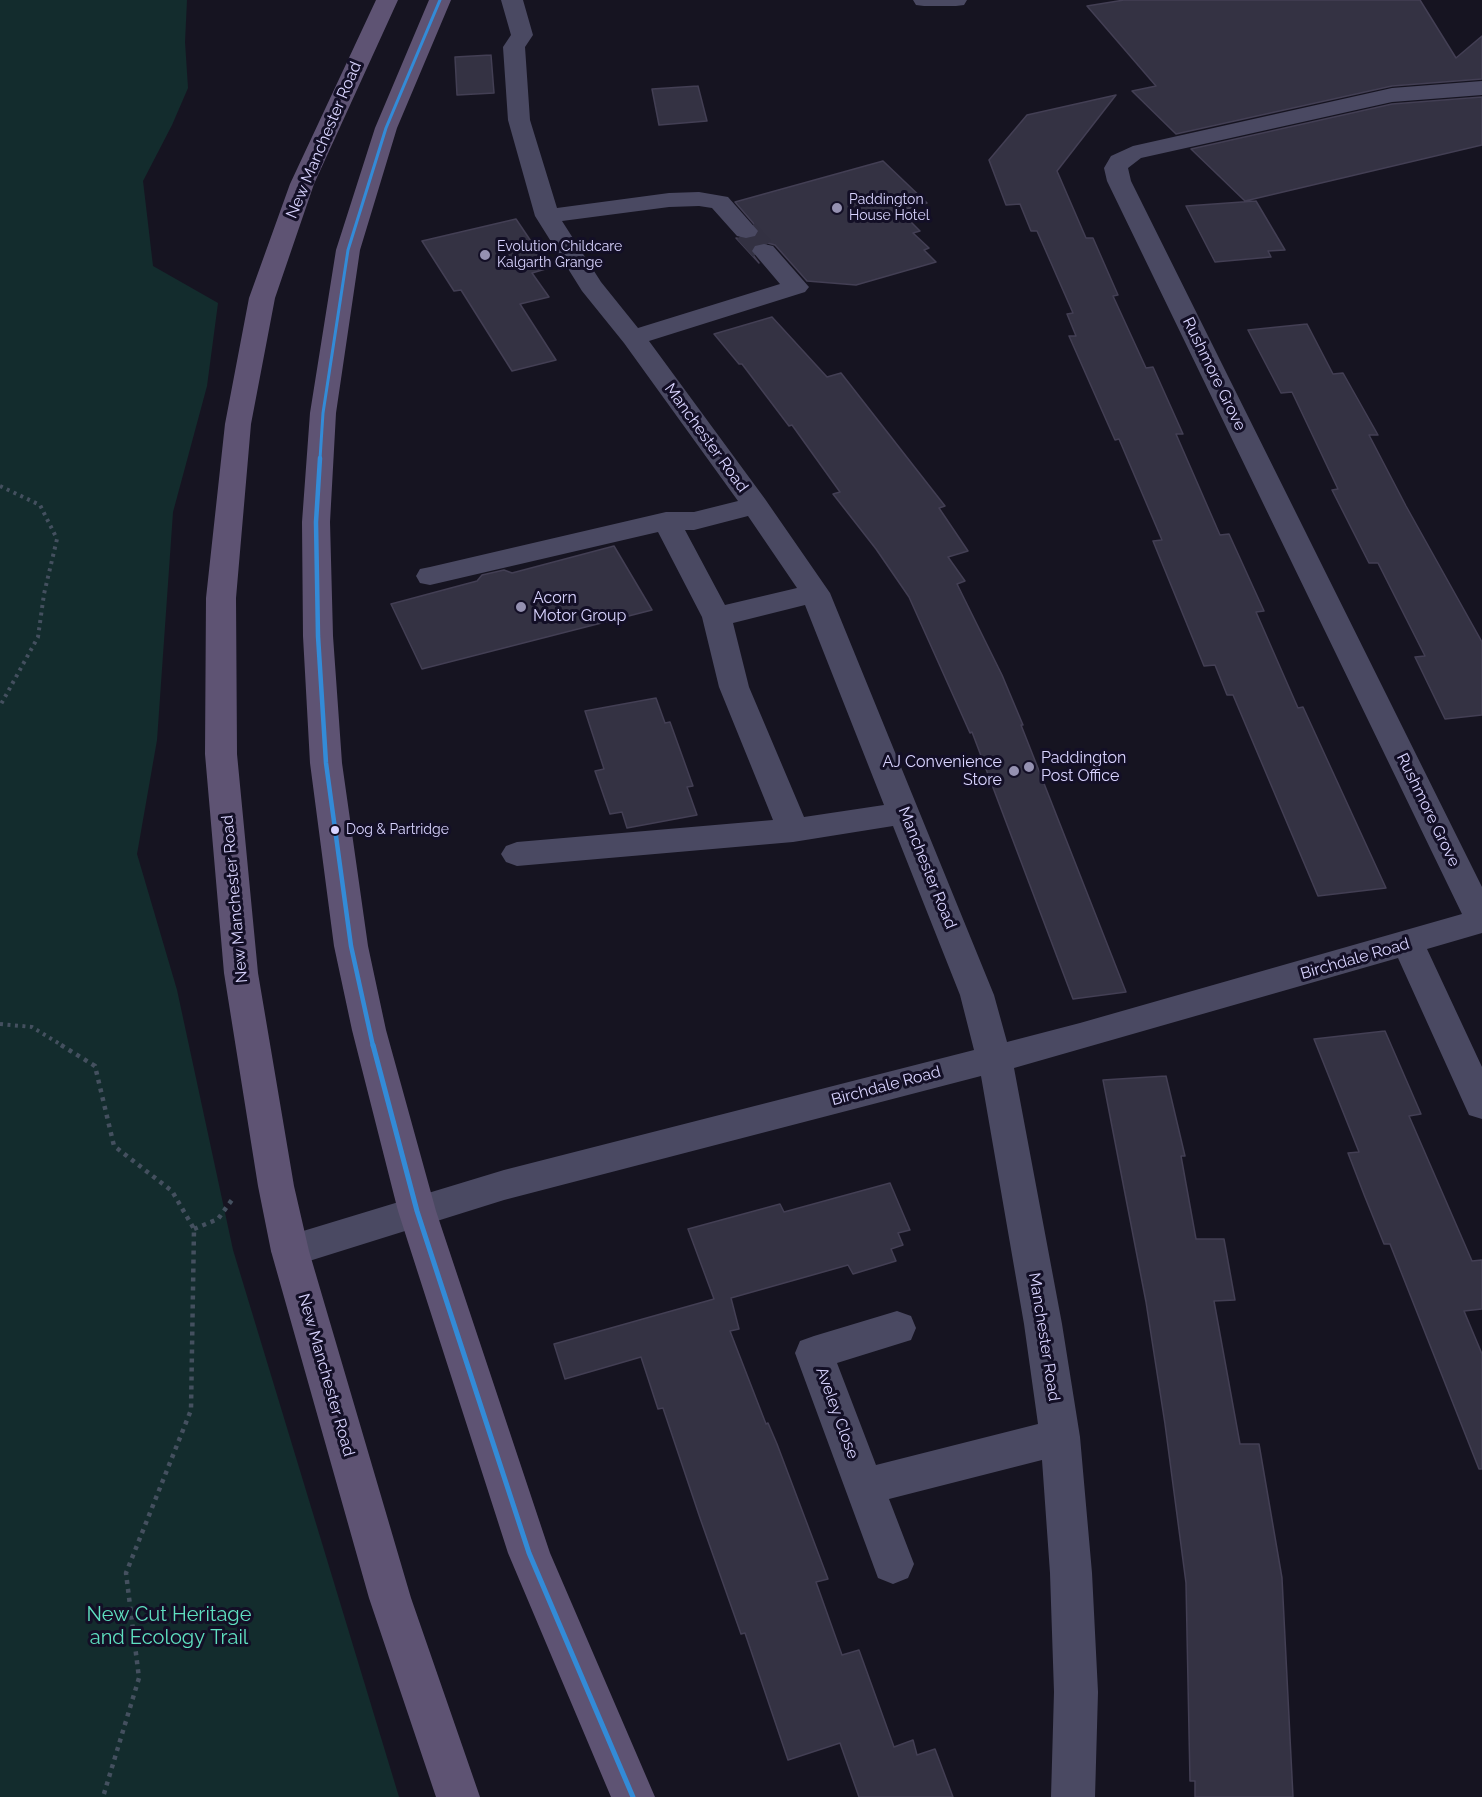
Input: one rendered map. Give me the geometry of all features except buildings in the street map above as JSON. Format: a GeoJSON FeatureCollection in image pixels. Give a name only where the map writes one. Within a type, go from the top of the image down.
{"type":"FeatureCollection","features":[{"type":"Feature","properties":{"kind":"main road","name":"New Manchester Road"},"geometry":{"type":"LineString","coordinates":[[387,0],[302,184],[262,298],[238,424],[221,598],[221,754],[241,973],[276,1186],[290,1251],[390,1598],[458,1797]]}},
{"type":"Feature","properties":{"kind":"main road"},"geometry":{"type":"LineString","coordinates":[[440,0],[386,128],[348,250],[323,413],[316,522],[318,636],[326,763],[351,946],[369,1030],[417,1211],[529,1553],[633,1797]]}},
{"type":"Feature","properties":{"kind":"street","name":"Manchester Road"},"geometry":{"type":"LineString","coordinates":[[512,0],[522,35],[514,47],[519,120],[547,216],[591,286],[633,338],[755,505],[815,593],[977,996],[994,1058],[1035,1279],[1060,1437],[1071,1573],[1076,1692],[1073,1797]]}},
{"type":"Feature","properties":{"kind":"street"},"geometry":{"type":"LineString","coordinates":[[924,0],[957,0]]}},
{"type":"Feature","properties":{"kind":"street","name":"Rushmore Grove"},"geometry":{"type":"LineString","coordinates":[[1481,83],[1392,94],[1133,153],[1119,161],[1116,168],[1119,181],[1482,921]]}},
{"type":"Feature","properties":{"kind":"street"},"geometry":{"type":"LineString","coordinates":[[547,216],[669,200],[699,199],[720,202],[746,231]]}},
{"type":"Feature","properties":{"kind":"street"},"geometry":{"type":"LineString","coordinates":[[633,338],[796,287],[764,251]]}},
{"type":"Feature","properties":{"kind":"street"},"geometry":{"type":"LineString","coordinates":[[430,576],[666,521],[694,521],[755,505]]}},
{"type":"Feature","properties":{"kind":"street"},"geometry":{"type":"LineString","coordinates":[[666,521],[717,617],[734,687],[793,830]]}},
{"type":"Feature","properties":{"kind":"street"},"geometry":{"type":"LineString","coordinates":[[717,617],[815,593]]}},
{"type":"Feature","properties":{"kind":"street"},"geometry":{"type":"LineString","coordinates":[[517,854],[793,830],[905,813]]}},
{"type":"Feature","properties":{"kind":"street","name":"Birchdale Road"},"geometry":{"type":"LineString","coordinates":[[290,1251],[504,1185],[1080,1037],[1482,921]]}},
{"type":"Feature","properties":{"kind":"street"},"geometry":{"type":"LineString","coordinates":[[1408,944],[1482,1106]]}},
{"type":"Feature","properties":{"kind":"street","name":"Aveley Close"},"geometry":{"type":"LineString","coordinates":[[893,1564],[814,1353],[897,1328]]}},
{"type":"Feature","properties":{"kind":"street"},"geometry":{"type":"LineString","coordinates":[[864,1487],[1060,1437]]}},
{"type":"Feature","properties":{"kind":"path"},"geometry":{"type":"LineString","coordinates":[[0,486],[40,505],[57,538],[44,594],[38,637],[0,706]]}},
{"type":"Feature","properties":{"kind":"path"},"geometry":{"type":"LineString","coordinates":[[0,1024],[32,1027],[95,1066],[114,1146],[172,1191],[194,1229],[191,1410],[126,1573],[140,1678],[103,1797]]}},
{"type":"Feature","properties":{"kind":"path"},"geometry":{"type":"LineString","coordinates":[[194,1229],[218,1219],[236,1194]]}},
{"type":"Feature","properties":{"kind":"green space","name":"New Cut Heritage and Ecology Trail"},"geometry":{"type":"Polygon","coordinates":[[[0,0],[187,0],[185,42],[188,88],[143,181],[153,266],[218,303],[207,386],[173,512],[157,740],[137,854],[177,990],[233,1250],[399,1797],[0,1797],[0,0]]]}},
{"type":"Feature","properties":{"kind":"tunnel"},"geometry":{"type":"LineString","coordinates":[[746,231],[764,251]]}},
{"type":"Feature","properties":{"kind":"transit line"},"geometry":{"type":"LineString","coordinates":[[440,0],[386,128],[348,250],[323,413],[316,522],[318,636],[326,763],[351,946],[369,1030],[417,1211],[529,1553],[633,1797]]}},
{"type":"Feature","properties":{"kind":"place","name":"Paddington House Hotel"},"geometry":{"type":"Point","coordinates":[837,208]}},
{"type":"Feature","properties":{"kind":"place","name":"Evolution Childcare Kalgarth Grange"},"geometry":{"type":"Point","coordinates":[485,255]}},
{"type":"Feature","properties":{"kind":"place","name":"Acorn Motor Group"},"geometry":{"type":"Point","coordinates":[521,607]}},
{"type":"Feature","properties":{"kind":"place","name":"Paddington Post Office"},"geometry":{"type":"Point","coordinates":[1029,767]}},
{"type":"Feature","properties":{"kind":"place","name":"AJ Convenience Store"},"geometry":{"type":"Point","coordinates":[1014,771]}},
{"type":"Feature","properties":{"kind":"place","name":"Dog & Partridge"},"geometry":{"type":"Point","coordinates":[335,830]}}]}
